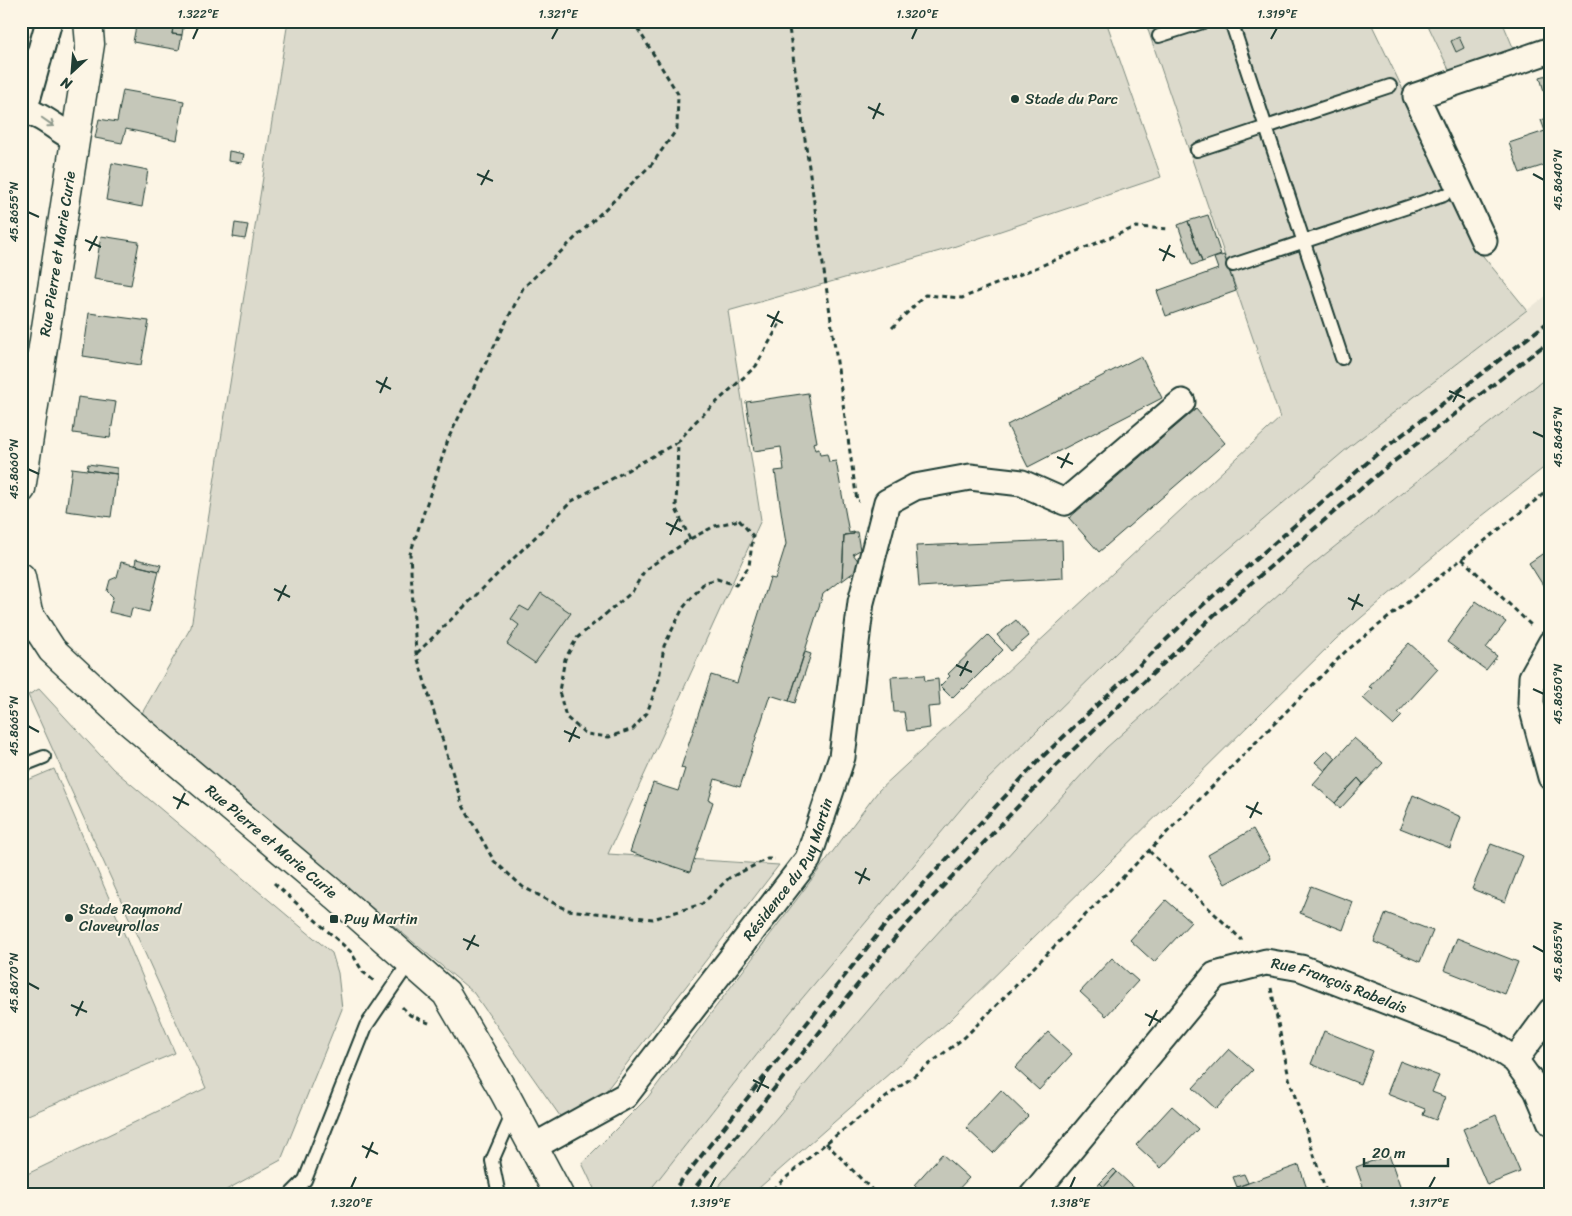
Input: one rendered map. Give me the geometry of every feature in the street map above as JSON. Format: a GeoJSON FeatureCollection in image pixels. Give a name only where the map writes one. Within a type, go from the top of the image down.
{"type":"FeatureCollection","features":[{"type":"Feature","properties":{"kind":"street"},"geometry":{"type":"LineString","coordinates":[[49,21],[23,111],[44,118],[62,132],[74,138]]}},
{"type":"Feature","properties":{"kind":"street","name":"Rue Pierre et Marie Curie"},"geometry":{"type":"LineString","coordinates":[[21,489],[24,442],[90,44],[88,21]]}},
{"type":"Feature","properties":{"kind":"street"},"geometry":{"type":"LineString","coordinates":[[1484,241],[1416,96],[1551,50]]}},
{"type":"Feature","properties":{"kind":"street"},"geometry":{"type":"LineString","coordinates":[[887,502],[914,487],[970,477],[1022,483],[1065,502],[1182,402]]}},
{"type":"Feature","properties":{"kind":"street","name":"Résidence du Puy Martin"},"geometry":{"type":"LineString","coordinates":[[533,1147],[625,1096],[808,859],[842,757],[861,602],[887,502]]}},
{"type":"Feature","properties":{"kind":"street","name":"Rue Pierre et Marie Curie"},"geometry":{"type":"LineString","coordinates":[[21,577],[28,614],[52,650],[124,717],[411,960],[446,993],[504,1092],[513,1113],[559,1195]]}},
{"type":"Feature","properties":{"kind":"street"},"geometry":{"type":"LineString","coordinates":[[1551,643],[1532,677],[1531,703],[1551,777]]}},
{"type":"Feature","properties":{"kind":"street","name":"Rue François Rabelais"},"geometry":{"type":"LineString","coordinates":[[1033,1195],[1215,975],[1266,962],[1301,968],[1482,1038],[1515,1060],[1537,1090],[1551,1122]]}},
{"type":"Feature","properties":{"kind":"street"},"geometry":{"type":"LineString","coordinates":[[1515,1060],[1551,1011]]}},
{"type":"Feature","properties":{"kind":"lane"},"geometry":{"type":"LineString","coordinates":[[1158,36],[1206,21]]}},
{"type":"Feature","properties":{"kind":"lane"},"geometry":{"type":"LineString","coordinates":[[1231,21],[1342,358]]}},
{"type":"Feature","properties":{"kind":"lane"},"geometry":{"type":"LineString","coordinates":[[1196,150],[1390,86]]}},
{"type":"Feature","properties":{"kind":"lane"},"geometry":{"type":"LineString","coordinates":[[1233,265],[1444,195]]}},
{"type":"Feature","properties":{"kind":"lane"},"geometry":{"type":"LineString","coordinates":[[21,766],[44,757]]}},
{"type":"Feature","properties":{"kind":"lane"},"geometry":{"type":"LineString","coordinates":[[290,1195],[305,1180],[366,1026],[411,960]]}},
{"type":"Feature","properties":{"kind":"lane"},"geometry":{"type":"LineString","coordinates":[[499,1195],[492,1161],[513,1113]]}},
{"type":"Feature","properties":{"kind":"path"},"geometry":{"type":"LineString","coordinates":[[633,21],[678,94],[677,129],[652,164],[523,288],[449,437],[410,554],[416,653],[462,804],[494,861],[523,887],[567,910],[653,919],[702,904],[730,878],[767,859],[808,859]]}},
{"type":"Feature","properties":{"kind":"path"},"geometry":{"type":"LineString","coordinates":[[788,21],[857,501],[887,502]]}},
{"type":"Feature","properties":{"kind":"path"},"geometry":{"type":"LineString","coordinates":[[892,328],[925,295],[962,298],[1136,227],[1170,229]]}},
{"type":"Feature","properties":{"kind":"path"},"geometry":{"type":"LineString","coordinates":[[416,653],[572,501],[678,442],[694,423],[756,366],[780,323]]}},
{"type":"Feature","properties":{"kind":"path"},"geometry":{"type":"LineString","coordinates":[[678,442],[676,509],[690,539]]}},
{"type":"Feature","properties":{"kind":"path"},"geometry":{"type":"LineString","coordinates":[[766,1195],[826,1143],[965,1037],[1345,652],[1551,488]]}},
{"type":"Feature","properties":{"kind":"path"},"geometry":{"type":"LineString","coordinates":[[738,520],[753,536],[749,566],[736,585],[718,578],[704,583],[683,608],[664,646],[659,679],[647,713],[633,729],[609,737],[586,734],[566,717],[559,691],[565,659],[577,638],[632,592],[645,570],[690,539],[715,526],[738,520]]}},
{"type":"Feature","properties":{"kind":"path"},"geometry":{"type":"LineString","coordinates":[[1462,560],[1551,643]]}},
{"type":"Feature","properties":{"kind":"path"},"geometry":{"type":"LineString","coordinates":[[1149,851],[1266,962],[1289,1078],[1327,1195]]}},
{"type":"Feature","properties":{"kind":"path"},"geometry":{"type":"LineString","coordinates":[[271,881],[351,952],[363,972],[410,1015],[436,1027]]}},
{"type":"Feature","properties":{"kind":"path"},"geometry":{"type":"LineString","coordinates":[[826,1143],[877,1195]]}},
{"type":"Feature","properties":{"kind":"shaded area"},"geometry":{"type":"Polygon","coordinates":[[[288,21],[1106,21],[1161,177],[947,249],[728,311],[761,520],[608,854],[779,865],[602,1096],[560,1116],[473,992],[141,715],[191,627],[288,21]]]}},
{"type":"Feature","properties":{"kind":"shaded area"},"geometry":{"type":"Polygon","coordinates":[[[1145,21],[1370,21],[1483,256],[1527,310],[1349,447],[1176,594],[976,791],[789,1014],[646,1195],[597,1195],[582,1163],[648,1097],[879,790],[1280,418],[1145,21]]]}},
{"type":"Feature","properties":{"kind":"shaded area"},"geometry":{"type":"Polygon","coordinates":[[[1426,21],[1502,21],[1515,52],[1451,74],[1426,21]]]}},
{"type":"Feature","properties":{"kind":"shaded area"},"geometry":{"type":"Polygon","coordinates":[[[1551,292],[1551,374],[1308,568],[1106,748],[882,994],[711,1195],[646,1195],[789,1014],[976,791],[1176,594],[1349,447],[1551,292]]]}},
{"type":"Feature","properties":{"kind":"shaded area"},"geometry":{"type":"Polygon","coordinates":[[[1551,374],[1551,462],[1473,523],[1336,639],[948,1022],[751,1195],[711,1195],[882,994],[1106,748],[1308,568],[1551,374]]]}},
{"type":"Feature","properties":{"kind":"shaded area"},"geometry":{"type":"Polygon","coordinates":[[[39,689],[113,769],[332,953],[338,973],[342,1009],[281,1160],[217,1195],[21,1195],[21,1177],[206,1088],[28,695],[39,689]]]}},
{"type":"Feature","properties":{"kind":"shaded area","name":"Stade Raymond Claveyrollas"},"geometry":{"type":"Polygon","coordinates":[[[54,769],[175,1053],[21,1118],[21,783],[54,769]]]}},
{"type":"Feature","properties":{"kind":"building"},"geometry":{"type":"Polygon","coordinates":[[[137,21],[174,21],[172,34],[182,35],[179,50],[133,42],[137,21]]]}},
{"type":"Feature","properties":{"kind":"building"},"geometry":{"type":"Polygon","coordinates":[[[174,21],[184,21],[182,35],[172,34],[174,21]]]}},
{"type":"Feature","properties":{"kind":"building"},"geometry":{"type":"Polygon","coordinates":[[[1459,37],[1464,48],[1456,52],[1451,41],[1459,37]]]}},
{"type":"Feature","properties":{"kind":"building"},"geometry":{"type":"Polygon","coordinates":[[[1551,74],[1551,113],[1550,113],[1540,77],[1551,74]]]}},
{"type":"Feature","properties":{"kind":"building"},"geometry":{"type":"Polygon","coordinates":[[[123,90],[184,101],[177,140],[126,129],[122,143],[95,138],[99,119],[117,122],[123,90]]]}},
{"type":"Feature","properties":{"kind":"building"},"geometry":{"type":"Polygon","coordinates":[[[1551,117],[1551,163],[1520,173],[1509,143],[1545,131],[1541,120],[1551,117]]]}},
{"type":"Feature","properties":{"kind":"building"},"geometry":{"type":"Polygon","coordinates":[[[229,151],[244,154],[242,163],[228,161],[229,151]]]}},
{"type":"Feature","properties":{"kind":"building"},"geometry":{"type":"Polygon","coordinates":[[[112,163],[148,170],[142,207],[106,200],[112,163]]]}},
{"type":"Feature","properties":{"kind":"building"},"geometry":{"type":"Polygon","coordinates":[[[1208,215],[1221,255],[1202,262],[1188,221],[1208,215]]]}},
{"type":"Feature","properties":{"kind":"building"},"geometry":{"type":"Polygon","coordinates":[[[1188,221],[1202,262],[1192,265],[1178,225],[1188,221]]]}},
{"type":"Feature","properties":{"kind":"building"},"geometry":{"type":"Polygon","coordinates":[[[235,223],[248,225],[245,239],[233,237],[235,223]]]}},
{"type":"Feature","properties":{"kind":"building"},"geometry":{"type":"Polygon","coordinates":[[[101,236],[139,242],[131,285],[94,279],[101,236]]]}},
{"type":"Feature","properties":{"kind":"building"},"geometry":{"type":"Polygon","coordinates":[[[1224,255],[1236,291],[1166,316],[1157,291],[1218,269],[1214,258],[1224,255]]]}},
{"type":"Feature","properties":{"kind":"building"},"geometry":{"type":"Polygon","coordinates":[[[89,313],[149,321],[141,365],[83,356],[89,313]]]}},
{"type":"Feature","properties":{"kind":"building"},"geometry":{"type":"Polygon","coordinates":[[[1141,356],[1162,398],[1028,467],[1007,425],[1141,356]]]}},
{"type":"Feature","properties":{"kind":"building"},"geometry":{"type":"Polygon","coordinates":[[[808,393],[817,442],[813,443],[815,450],[819,449],[820,455],[827,454],[829,462],[836,461],[849,533],[854,532],[854,534],[844,535],[842,579],[823,594],[789,701],[770,695],[740,787],[715,779],[709,800],[713,802],[690,872],[630,852],[653,783],[678,791],[685,769],[681,768],[711,675],[737,683],[770,578],[775,579],[786,544],[775,471],[784,470],[781,447],[754,451],[746,402],[808,393]]]}},
{"type":"Feature","properties":{"kind":"building"},"geometry":{"type":"Polygon","coordinates":[[[78,397],[116,402],[110,438],[73,433],[78,397]]]}},
{"type":"Feature","properties":{"kind":"building"},"geometry":{"type":"Polygon","coordinates":[[[1196,409],[1225,443],[1099,552],[1069,518],[1196,409]]]}},
{"type":"Feature","properties":{"kind":"building"},"geometry":{"type":"Polygon","coordinates":[[[88,464],[117,468],[117,474],[87,470],[88,464]]]}},
{"type":"Feature","properties":{"kind":"building"},"geometry":{"type":"Polygon","coordinates":[[[72,468],[117,474],[111,517],[66,511],[72,468]]]}},
{"type":"Feature","properties":{"kind":"building"},"geometry":{"type":"Polygon","coordinates":[[[854,532],[857,532],[860,550],[853,554],[862,566],[842,581],[844,535],[854,534],[854,532]]]}},
{"type":"Feature","properties":{"kind":"building"},"geometry":{"type":"Polygon","coordinates":[[[1062,540],[1063,578],[919,587],[916,546],[1062,540]]]}},
{"type":"Feature","properties":{"kind":"building"},"geometry":{"type":"Polygon","coordinates":[[[1551,548],[1551,588],[1546,590],[1529,563],[1551,548]]]}},
{"type":"Feature","properties":{"kind":"building"},"geometry":{"type":"Polygon","coordinates":[[[136,559],[161,565],[159,571],[135,565],[136,559]]]}},
{"type":"Feature","properties":{"kind":"building"},"geometry":{"type":"Polygon","coordinates":[[[121,562],[159,571],[149,612],[132,608],[130,617],[109,612],[113,597],[107,591],[110,580],[117,577],[121,562]]]}},
{"type":"Feature","properties":{"kind":"building"},"geometry":{"type":"Polygon","coordinates":[[[541,593],[571,613],[535,663],[507,644],[519,625],[511,619],[520,606],[529,611],[541,593]]]}},
{"type":"Feature","properties":{"kind":"building"},"geometry":{"type":"Polygon","coordinates":[[[1476,601],[1506,622],[1486,648],[1497,656],[1486,670],[1447,642],[1476,601]]]}},
{"type":"Feature","properties":{"kind":"building"},"geometry":{"type":"Polygon","coordinates":[[[1016,620],[1029,636],[1011,651],[997,635],[1016,620]]]}},
{"type":"Feature","properties":{"kind":"building"},"geometry":{"type":"Polygon","coordinates":[[[988,635],[1003,650],[964,689],[962,688],[952,698],[940,686],[950,676],[948,674],[988,635]]]}},
{"type":"Feature","properties":{"kind":"building"},"geometry":{"type":"Polygon","coordinates":[[[1409,643],[1438,669],[1398,713],[1402,716],[1393,725],[1363,698],[1372,688],[1369,687],[1409,643]]]}},
{"type":"Feature","properties":{"kind":"building"},"geometry":{"type":"Polygon","coordinates":[[[805,652],[811,654],[795,703],[789,701],[805,652]]]}},
{"type":"Feature","properties":{"kind":"building"},"geometry":{"type":"Polygon","coordinates":[[[924,675],[925,681],[938,679],[940,706],[928,707],[930,728],[907,731],[904,712],[894,712],[891,677],[924,675]]]}},
{"type":"Feature","properties":{"kind":"building"},"geometry":{"type":"Polygon","coordinates":[[[1354,738],[1383,763],[1363,784],[1358,778],[1335,803],[1313,784],[1354,738]]]}},
{"type":"Feature","properties":{"kind":"building"},"geometry":{"type":"Polygon","coordinates":[[[1327,750],[1336,758],[1325,771],[1315,762],[1327,750]]]}},
{"type":"Feature","properties":{"kind":"building"},"geometry":{"type":"Polygon","coordinates":[[[1358,778],[1363,784],[1340,809],[1335,803],[1358,778]]]}},
{"type":"Feature","properties":{"kind":"building"},"geometry":{"type":"Polygon","coordinates":[[[1413,795],[1461,817],[1450,848],[1400,828],[1413,795]]]}},
{"type":"Feature","properties":{"kind":"building"},"geometry":{"type":"Polygon","coordinates":[[[1253,829],[1270,859],[1225,884],[1208,855],[1253,829]]]}},
{"type":"Feature","properties":{"kind":"building"},"geometry":{"type":"Polygon","coordinates":[[[1491,844],[1523,856],[1505,902],[1472,889],[1491,844]]]}},
{"type":"Feature","properties":{"kind":"building"},"geometry":{"type":"Polygon","coordinates":[[[1311,886],[1353,902],[1343,930],[1300,913],[1311,886]]]}},
{"type":"Feature","properties":{"kind":"building"},"geometry":{"type":"Polygon","coordinates":[[[1166,900],[1191,922],[1154,962],[1130,940],[1166,900]]]}},
{"type":"Feature","properties":{"kind":"building"},"geometry":{"type":"Polygon","coordinates":[[[1386,913],[1433,931],[1420,962],[1374,942],[1386,913]]]}},
{"type":"Feature","properties":{"kind":"building"},"geometry":{"type":"Polygon","coordinates":[[[1457,938],[1518,962],[1505,994],[1444,970],[1457,938]]]}},
{"type":"Feature","properties":{"kind":"building"},"geometry":{"type":"Polygon","coordinates":[[[1112,958],[1138,981],[1106,1016],[1080,992],[1112,958]]]}},
{"type":"Feature","properties":{"kind":"building"},"geometry":{"type":"Polygon","coordinates":[[[1324,1031],[1373,1051],[1360,1084],[1311,1064],[1324,1031]]]}},
{"type":"Feature","properties":{"kind":"building"},"geometry":{"type":"Polygon","coordinates":[[[1048,1032],[1072,1054],[1039,1090],[1015,1068],[1048,1032]]]}},
{"type":"Feature","properties":{"kind":"building"},"geometry":{"type":"Polygon","coordinates":[[[1229,1049],[1253,1070],[1216,1109],[1193,1088],[1229,1049]]]}},
{"type":"Feature","properties":{"kind":"building"},"geometry":{"type":"Polygon","coordinates":[[[1400,1061],[1439,1076],[1432,1092],[1445,1097],[1436,1120],[1423,1115],[1425,1109],[1387,1094],[1400,1061]]]}},
{"type":"Feature","properties":{"kind":"building"},"geometry":{"type":"Polygon","coordinates":[[[1001,1090],[1028,1116],[993,1153],[966,1128],[1001,1090]]]}},
{"type":"Feature","properties":{"kind":"building"},"geometry":{"type":"Polygon","coordinates":[[[1172,1106],[1198,1129],[1161,1168],[1136,1145],[1172,1106]]]}},
{"type":"Feature","properties":{"kind":"building"},"geometry":{"type":"Polygon","coordinates":[[[1496,1115],[1520,1172],[1487,1185],[1463,1129],[1496,1115]]]}},
{"type":"Feature","properties":{"kind":"building"},"geometry":{"type":"Polygon","coordinates":[[[942,1154],[969,1178],[953,1195],[925,1195],[914,1185],[942,1154]]]}},
{"type":"Feature","properties":{"kind":"building"},"geometry":{"type":"Polygon","coordinates":[[[1389,1155],[1403,1195],[1366,1195],[1356,1167],[1389,1155]]]}},
{"type":"Feature","properties":{"kind":"building"},"geometry":{"type":"Polygon","coordinates":[[[1299,1165],[1309,1195],[1240,1195],[1237,1187],[1299,1165]]]}},
{"type":"Feature","properties":{"kind":"building"},"geometry":{"type":"Polygon","coordinates":[[[1114,1169],[1117,1172],[1104,1187],[1100,1183],[1114,1169]]]}},
{"type":"Feature","properties":{"kind":"building"},"geometry":{"type":"Polygon","coordinates":[[[1117,1172],[1142,1195],[1090,1195],[1100,1183],[1104,1187],[1117,1172]]]}},
{"type":"Feature","properties":{"kind":"building"},"geometry":{"type":"Polygon","coordinates":[[[1244,1174],[1248,1183],[1237,1187],[1233,1177],[1244,1174]]]}},
{"type":"Feature","properties":{"kind":"railway"},"geometry":{"type":"LineString","coordinates":[[670,1195],[886,924],[1040,759],[1204,604],[1376,455],[1551,320]]}},
{"type":"Feature","properties":{"kind":"railway"},"geometry":{"type":"LineString","coordinates":[[689,1195],[899,933],[1053,769],[1214,615],[1384,469],[1551,340]]}},
{"type":"Feature","properties":{"kind":"place","name":"Stade du Parc"},"geometry":{"type":"Point","coordinates":[1015,99]}},
{"type":"Feature","properties":{"kind":"place","name":"Stade Raymond Claveyrollas"},"geometry":{"type":"Point","coordinates":[69,918]}},
{"type":"Feature","properties":{"kind":"place","name":"Puy Martin"},"geometry":{"type":"Point","coordinates":[334,919]}}]}
